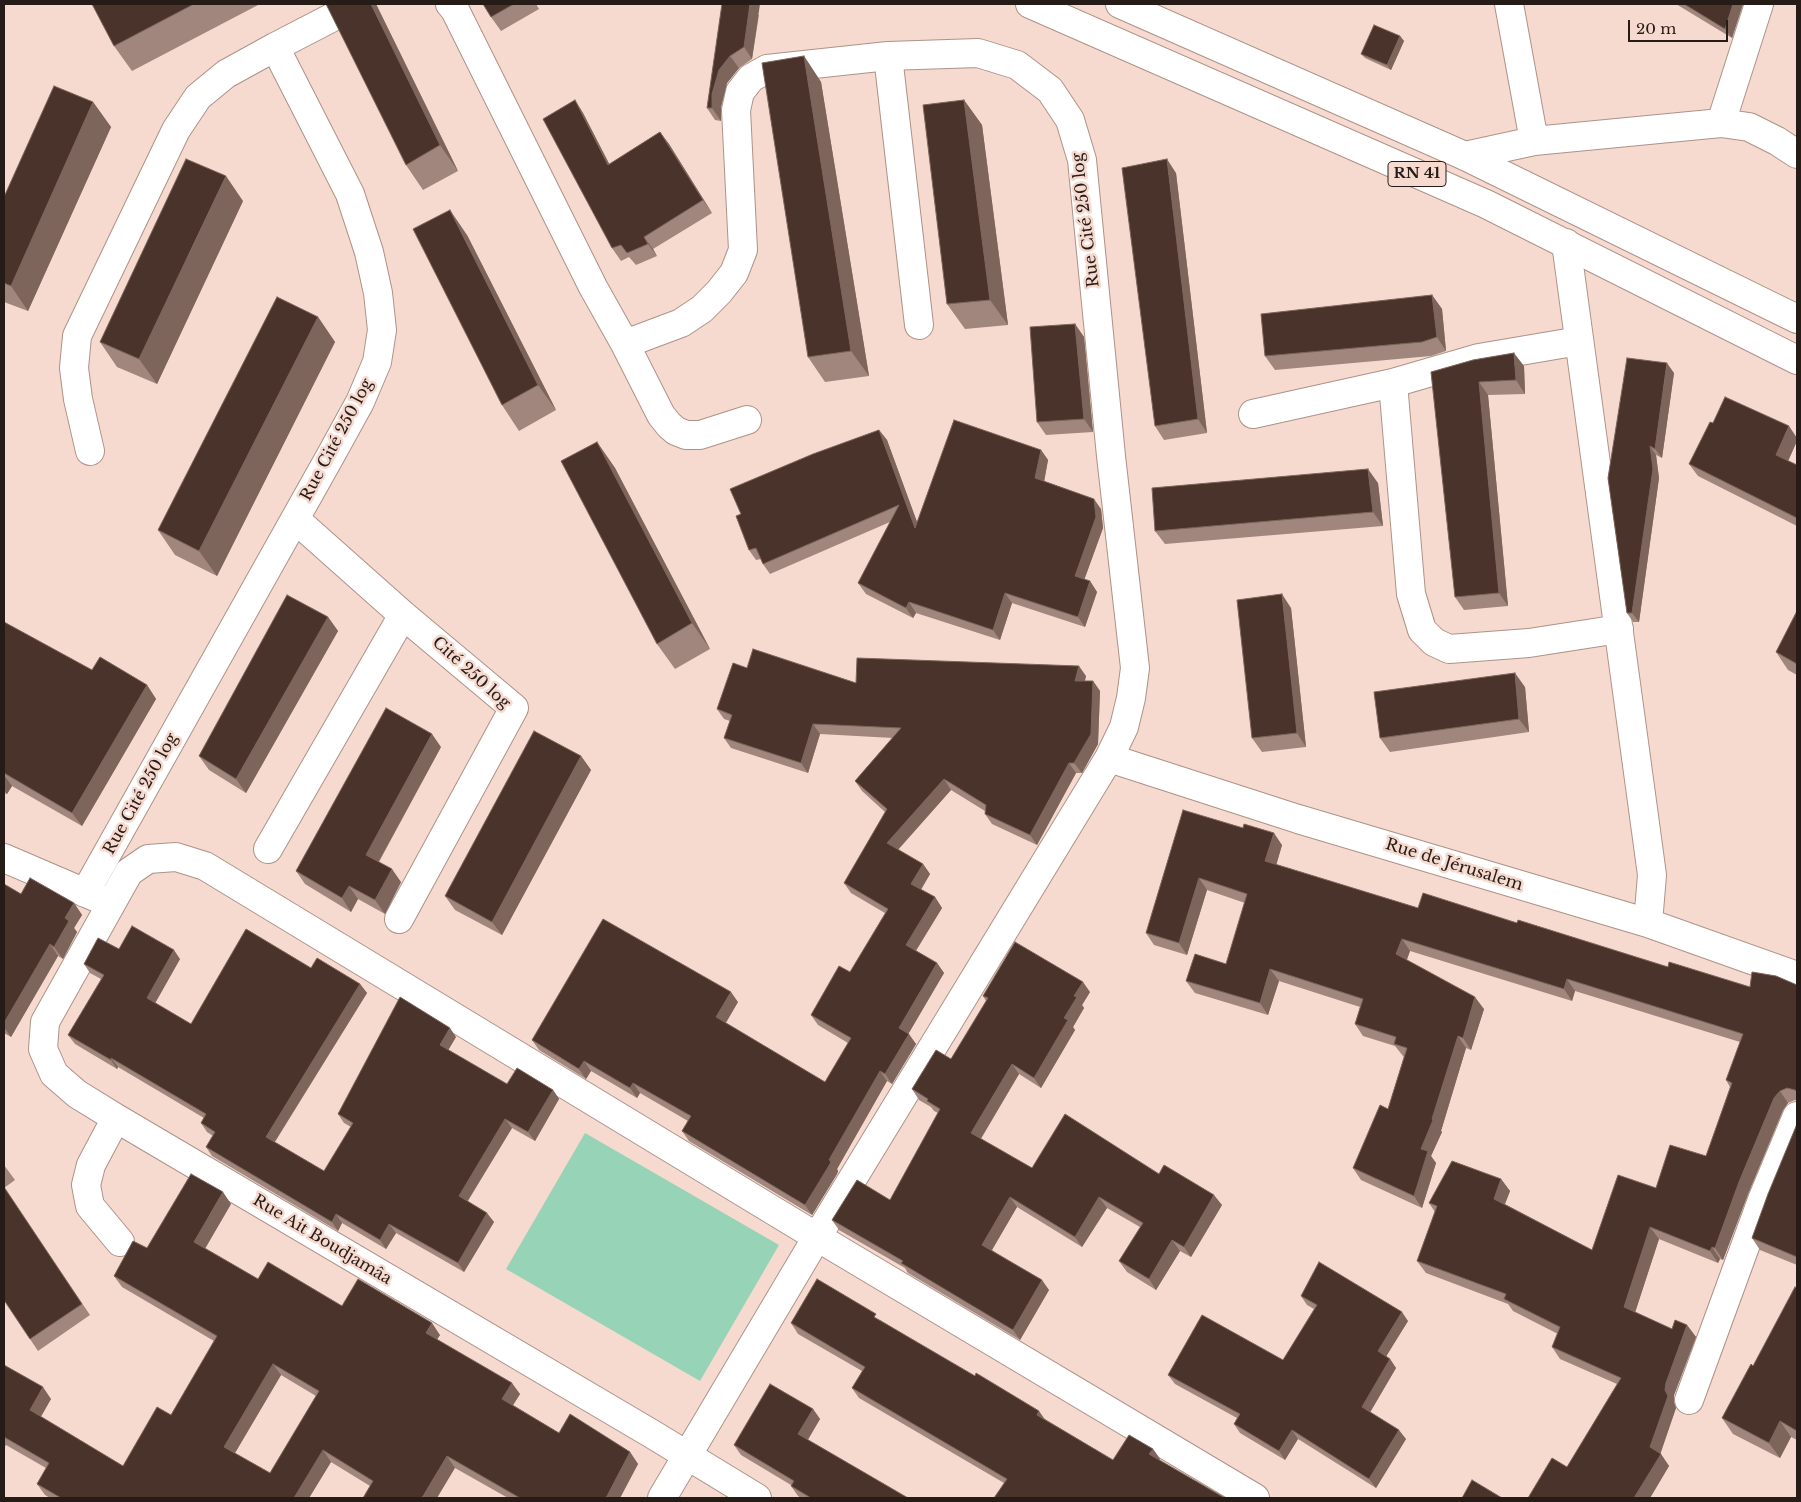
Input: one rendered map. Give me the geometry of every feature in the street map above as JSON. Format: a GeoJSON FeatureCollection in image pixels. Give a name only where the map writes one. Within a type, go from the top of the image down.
{"type":"FeatureCollection","features":[{"type":"Feature","properties":{"kind":"main road"},"geometry":{"type":"LineString","coordinates":[[90,451],[78,399],[74,368],[77,336],[176,130],[198,97],[226,74],[358,4]]}},
{"type":"Feature","properties":{"kind":"main road"},"geometry":{"type":"LineString","coordinates":[[450,4],[456,10],[593,286],[661,415],[676,431],[686,435],[700,435],[747,420]]}},
{"type":"Feature","properties":{"kind":"main road","name":"RN 41"},"geometry":{"type":"LineString","coordinates":[[1030,4],[1486,204],[1797,360]]}},
{"type":"Feature","properties":{"kind":"main road","name":"RN 41"},"geometry":{"type":"LineString","coordinates":[[1120,4],[1465,156],[1797,319]]}},
{"type":"Feature","properties":{"kind":"main road"},"geometry":{"type":"LineString","coordinates":[[1509,4],[1534,141]]}},
{"type":"Feature","properties":{"kind":"main road"},"geometry":{"type":"LineString","coordinates":[[1721,123],[1759,4]]}},
{"type":"Feature","properties":{"kind":"main road","name":"Rue Cité 250 log"},"geometry":{"type":"LineString","coordinates":[[85,893],[360,402],[377,362],[382,330],[369,252],[350,194],[275,47]]}},
{"type":"Feature","properties":{"kind":"main road","name":"Rue Cité 250 log"},"geometry":{"type":"LineString","coordinates":[[625,344],[681,323],[720,292],[734,273],[743,250],[736,110],[740,92],[751,78],[768,69],[888,56],[978,53],[1017,66],[1050,90],[1070,120],[1082,160],[1111,456],[1135,668],[1131,698],[1124,726],[1109,758],[817,1237],[662,1498]]}},
{"type":"Feature","properties":{"kind":"main road"},"geometry":{"type":"LineString","coordinates":[[888,56],[919,325]]}},
{"type":"Feature","properties":{"kind":"main road"},"geometry":{"type":"LineString","coordinates":[[1465,156],[1534,141],[1721,123],[1749,127],[1777,141],[1797,154]]}},
{"type":"Feature","properties":{"kind":"main road"},"geometry":{"type":"LineString","coordinates":[[1566,243],[1652,875],[1648,923]]}},
{"type":"Feature","properties":{"kind":"main road"},"geometry":{"type":"LineString","coordinates":[[1253,414],[1393,383],[1479,358],[1579,341]]}},
{"type":"Feature","properties":{"kind":"main road"},"geometry":{"type":"LineString","coordinates":[[1393,383],[1411,594],[1422,630],[1434,642],[1449,649],[1529,643],[1619,629]]}},
{"type":"Feature","properties":{"kind":"main road","name":"Cité 250 log"},"geometry":{"type":"LineString","coordinates":[[295,519],[403,615],[514,708],[399,919]]}},
{"type":"Feature","properties":{"kind":"main road"},"geometry":{"type":"LineString","coordinates":[[268,849],[403,615]]}},
{"type":"Feature","properties":{"kind":"main road","name":"Rue de Jérusalem"},"geometry":{"type":"LineString","coordinates":[[1109,758],[1298,819],[1648,923],[1797,976]]}},
{"type":"Feature","properties":{"kind":"main road","name":"Rue Ait Boudjamâa"},"geometry":{"type":"LineString","coordinates":[[757,1498],[116,1118],[77,1094],[54,1074],[43,1049],[45,1022],[128,872],[148,859],[176,857],[205,866],[817,1237],[1256,1498]]}},
{"type":"Feature","properties":{"kind":"main road"},"geometry":{"type":"LineString","coordinates":[[4,858],[110,903]]}},
{"type":"Feature","properties":{"kind":"main road"},"geometry":{"type":"LineString","coordinates":[[1689,1400],[1762,1200],[1797,1116]]}},
{"type":"Feature","properties":{"kind":"main road"},"geometry":{"type":"LineString","coordinates":[[116,1118],[91,1165],[86,1185],[90,1206],[120,1242]]}},
{"type":"Feature","properties":{"kind":"green space"},"geometry":{"type":"Polygon","coordinates":[[[585,1133],[779,1245],[700,1381],[506,1269],[585,1133]]]}},
{"type":"Feature","properties":{"kind":"building"},"geometry":{"type":"Polygon","coordinates":[[[92,4],[194,4],[114,46],[92,4]]]}},
{"type":"Feature","properties":{"kind":"building"},"geometry":{"type":"Polygon","coordinates":[[[326,4],[371,4],[440,145],[406,165],[326,4]]]}},
{"type":"Feature","properties":{"kind":"building"},"geometry":{"type":"Polygon","coordinates":[[[483,4],[514,4],[491,17],[483,4]]]}},
{"type":"Feature","properties":{"kind":"building"},"geometry":{"type":"Polygon","coordinates":[[[722,4],[750,4],[744,47],[730,56],[719,70],[712,94],[712,108],[707,108],[722,4]]]}},
{"type":"Feature","properties":{"kind":"building"},"geometry":{"type":"Polygon","coordinates":[[[1684,4],[1733,4],[1725,29],[1684,4]]]}},
{"type":"Feature","properties":{"kind":"building"},"geometry":{"type":"Polygon","coordinates":[[[1374,25],[1400,36],[1387,65],[1361,54],[1374,25]]]}},
{"type":"Feature","properties":{"kind":"building"},"geometry":{"type":"Polygon","coordinates":[[[804,56],[851,351],[808,357],[762,63],[804,56]]]}},
{"type":"Feature","properties":{"kind":"building"},"geometry":{"type":"Polygon","coordinates":[[[54,86],[93,102],[11,286],[4,283],[4,197],[54,86]]]}},
{"type":"Feature","properties":{"kind":"building"},"geometry":{"type":"Polygon","coordinates":[[[575,100],[608,165],[660,132],[703,200],[644,237],[648,244],[627,253],[621,245],[612,248],[543,119],[575,100]]]}},
{"type":"Feature","properties":{"kind":"building"},"geometry":{"type":"Polygon","coordinates":[[[964,100],[990,300],[947,304],[923,105],[964,100]]]}},
{"type":"Feature","properties":{"kind":"building"},"geometry":{"type":"Polygon","coordinates":[[[186,159],[226,176],[139,359],[100,342],[186,159]]]}},
{"type":"Feature","properties":{"kind":"building"},"geometry":{"type":"Polygon","coordinates":[[[1167,159],[1198,419],[1155,426],[1122,168],[1167,159]]]}},
{"type":"Feature","properties":{"kind":"building"},"geometry":{"type":"Polygon","coordinates":[[[450,210],[538,385],[502,405],[413,229],[450,210]]]}},
{"type":"Feature","properties":{"kind":"building"},"geometry":{"type":"Polygon","coordinates":[[[1432,295],[1437,337],[1422,342],[1265,356],[1261,314],[1432,295]]]}},
{"type":"Feature","properties":{"kind":"building"},"geometry":{"type":"Polygon","coordinates":[[[277,297],[318,317],[199,551],[158,530],[277,297]]]}},
{"type":"Feature","properties":{"kind":"building"},"geometry":{"type":"Polygon","coordinates":[[[1075,324],[1084,419],[1037,422],[1030,327],[1075,324]]]}},
{"type":"Feature","properties":{"kind":"building"},"geometry":{"type":"Polygon","coordinates":[[[1514,353],[1516,380],[1479,382],[1499,593],[1455,597],[1431,372],[1473,360],[1514,353]]]}},
{"type":"Feature","properties":{"kind":"building"},"geometry":{"type":"Polygon","coordinates":[[[1627,358],[1667,363],[1655,449],[1650,446],[1653,469],[1632,613],[1627,613],[1608,478],[1627,358]]]}},
{"type":"Feature","properties":{"kind":"building"},"geometry":{"type":"Polygon","coordinates":[[[1725,397],[1789,426],[1776,455],[1797,465],[1797,518],[1689,464],[1710,422],[1713,423],[1725,397]]]}},
{"type":"Feature","properties":{"kind":"building"},"geometry":{"type":"Polygon","coordinates":[[[954,420],[1041,450],[1035,478],[1094,499],[1096,517],[1075,576],[1090,581],[1078,617],[1005,593],[993,630],[909,602],[906,608],[858,583],[899,505],[763,564],[756,548],[749,550],[736,516],[741,514],[730,489],[813,454],[879,430],[915,528],[954,420]]]}},
{"type":"Feature","properties":{"kind":"building"},"geometry":{"type":"Polygon","coordinates":[[[597,442],[692,623],[657,644],[561,461],[597,442]]]}},
{"type":"Feature","properties":{"kind":"building"},"geometry":{"type":"Polygon","coordinates":[[[1368,469],[1373,512],[1155,531],[1152,488],[1368,469]]]}},
{"type":"Feature","properties":{"kind":"building"},"geometry":{"type":"Polygon","coordinates":[[[1282,594],[1297,733],[1252,738],[1237,600],[1282,594]]]}},
{"type":"Feature","properties":{"kind":"building"},"geometry":{"type":"Polygon","coordinates":[[[287,595],[328,617],[236,779],[199,756],[287,595]]]}},
{"type":"Feature","properties":{"kind":"building"},"geometry":{"type":"Polygon","coordinates":[[[1797,611],[1797,664],[1776,652],[1797,611]]]}},
{"type":"Feature","properties":{"kind":"building"},"geometry":{"type":"Polygon","coordinates":[[[4,622],[92,670],[100,657],[147,685],[72,813],[4,773],[4,622]]]}},
{"type":"Feature","properties":{"kind":"building"},"geometry":{"type":"Polygon","coordinates":[[[753,649],[856,683],[857,658],[1079,666],[1075,681],[1093,681],[1091,734],[1074,763],[1069,763],[1030,835],[985,814],[986,805],[944,779],[887,843],[923,864],[911,884],[935,897],[906,945],[937,963],[899,1028],[909,1034],[885,1074],[880,1071],[829,1160],[831,1161],[830,1164],[805,1205],[682,1131],[691,1116],[633,1083],[630,1088],[584,1061],[579,1069],[532,1040],[603,919],[731,992],[716,1017],[825,1082],[851,1038],[811,1015],[839,966],[850,972],[888,909],[844,883],[887,809],[855,781],[901,728],[813,724],[801,763],[724,738],[732,715],[717,709],[733,663],[747,668],[753,649]]]}},
{"type":"Feature","properties":{"kind":"building"},"geometry":{"type":"Polygon","coordinates":[[[1515,673],[1519,719],[1380,738],[1374,692],[1515,673]]]}},
{"type":"Feature","properties":{"kind":"building"},"geometry":{"type":"Polygon","coordinates":[[[386,708],[432,734],[366,855],[392,869],[375,900],[349,886],[342,898],[296,871],[386,708]]]}},
{"type":"Feature","properties":{"kind":"building"},"geometry":{"type":"Polygon","coordinates":[[[534,731],[581,756],[492,922],[445,896],[534,731]]]}},
{"type":"Feature","properties":{"kind":"building"},"geometry":{"type":"Polygon","coordinates":[[[1183,810],[1243,828],[1244,824],[1274,833],[1265,861],[1418,908],[1423,893],[1517,923],[1518,920],[1668,967],[1669,962],[1750,987],[1752,972],[1776,976],[1797,985],[1797,1092],[1787,1088],[1780,1091],[1774,1098],[1739,1182],[1715,1248],[1712,1247],[1710,1251],[1650,1227],[1624,1307],[1672,1329],[1675,1320],[1687,1325],[1666,1383],[1665,1390],[1668,1396],[1650,1447],[1661,1454],[1634,1498],[1528,1498],[1552,1458],[1567,1467],[1621,1378],[1552,1347],[1560,1327],[1504,1299],[1506,1294],[1417,1261],[1437,1206],[1429,1203],[1452,1161],[1501,1179],[1494,1199],[1592,1250],[1618,1175],[1656,1188],[1670,1145],[1706,1156],[1732,1083],[1726,1080],[1743,1034],[1567,979],[1564,989],[1402,939],[1396,954],[1475,997],[1463,1038],[1458,1036],[1433,1120],[1421,1149],[1428,1151],[1414,1196],[1353,1168],[1380,1105],[1388,1109],[1407,1048],[1394,1044],[1396,1037],[1355,1024],[1363,999],[1270,969],[1260,1003],[1186,981],[1195,954],[1226,964],[1247,894],[1199,878],[1179,943],[1146,933],[1183,810]]]}},
{"type":"Feature","properties":{"kind":"building"},"geometry":{"type":"Polygon","coordinates":[[[30,878],[74,903],[65,918],[69,921],[54,947],[50,944],[4,1023],[4,884],[21,894],[30,878]]]}},
{"type":"Feature","properties":{"kind":"building"},"geometry":{"type":"Polygon","coordinates":[[[132,926],[174,950],[147,998],[191,1024],[246,929],[311,968],[317,958],[360,984],[266,1137],[324,1171],[353,1123],[338,1114],[400,997],[450,1028],[440,1045],[507,1084],[517,1068],[553,1090],[528,1132],[505,1119],[459,1196],[487,1213],[458,1263],[389,1224],[380,1240],[336,1214],[332,1222],[206,1147],[215,1132],[201,1123],[206,1114],[68,1035],[104,975],[84,964],[98,938],[119,949],[132,926]]]}},
{"type":"Feature","properties":{"kind":"building"},"geometry":{"type":"Polygon","coordinates":[[[1015,942],[1083,982],[1074,996],[1077,997],[1064,1018],[1068,1020],[1034,1078],[1012,1064],[971,1133],[1032,1168],[1065,1114],[1159,1174],[1164,1165],[1214,1195],[1184,1247],[1172,1240],[1149,1279],[1119,1261],[1143,1223],[1099,1197],[1075,1237],[1010,1197],[982,1245],[1042,1280],[1013,1330],[901,1263],[903,1261],[832,1220],[857,1180],[890,1200],[940,1109],[912,1089],[936,1050],[951,1059],[988,998],[983,996],[1015,942]]]}},
{"type":"Feature","properties":{"kind":"building"},"geometry":{"type":"Polygon","coordinates":[[[1797,1124],[1797,1257],[1752,1238],[1797,1124]]]}},
{"type":"Feature","properties":{"kind":"building"},"geometry":{"type":"Polygon","coordinates":[[[191,1174],[223,1192],[194,1242],[258,1279],[268,1262],[342,1306],[358,1279],[432,1323],[426,1333],[512,1383],[502,1399],[559,1433],[570,1414],[630,1452],[606,1498],[520,1498],[447,1456],[422,1498],[363,1498],[373,1481],[323,1450],[294,1498],[61,1498],[37,1484],[49,1463],[4,1437],[4,1365],[43,1387],[30,1410],[123,1466],[157,1407],[171,1415],[217,1336],[114,1276],[133,1241],[147,1248],[191,1174]],[[273,1364],[224,1447],[270,1473],[319,1391],[273,1364]]]}},
{"type":"Feature","properties":{"kind":"building"},"geometry":{"type":"Polygon","coordinates":[[[4,1187],[82,1304],[30,1339],[4,1300],[4,1187]]]}},
{"type":"Feature","properties":{"kind":"building"},"geometry":{"type":"Polygon","coordinates":[[[1319,1262],[1402,1312],[1378,1351],[1390,1359],[1362,1407],[1399,1430],[1369,1479],[1292,1430],[1279,1451],[1234,1424],[1240,1414],[1168,1375],[1202,1315],[1283,1360],[1317,1305],[1301,1296],[1319,1262]]]}},
{"type":"Feature","properties":{"kind":"building"},"geometry":{"type":"Polygon","coordinates":[[[817,1279],[876,1314],[874,1317],[975,1376],[976,1373],[1039,1411],[1037,1415],[1113,1460],[1129,1435],[1153,1449],[1149,1454],[1225,1498],[994,1498],[1007,1479],[852,1388],[865,1367],[791,1323],[817,1279]]]}},
{"type":"Feature","properties":{"kind":"building"},"geometry":{"type":"Polygon","coordinates":[[[1795,1287],[1797,1288],[1797,1431],[1780,1421],[1769,1443],[1722,1418],[1751,1364],[1753,1366],[1795,1287]]]}},
{"type":"Feature","properties":{"kind":"building"},"geometry":{"type":"Polygon","coordinates":[[[770,1384],[813,1409],[798,1434],[908,1498],[811,1498],[791,1486],[794,1481],[734,1445],[770,1384]]]}},
{"type":"Feature","properties":{"kind":"building"},"geometry":{"type":"Polygon","coordinates":[[[1472,1480],[1502,1498],[1462,1498],[1472,1480]]]}}]}
